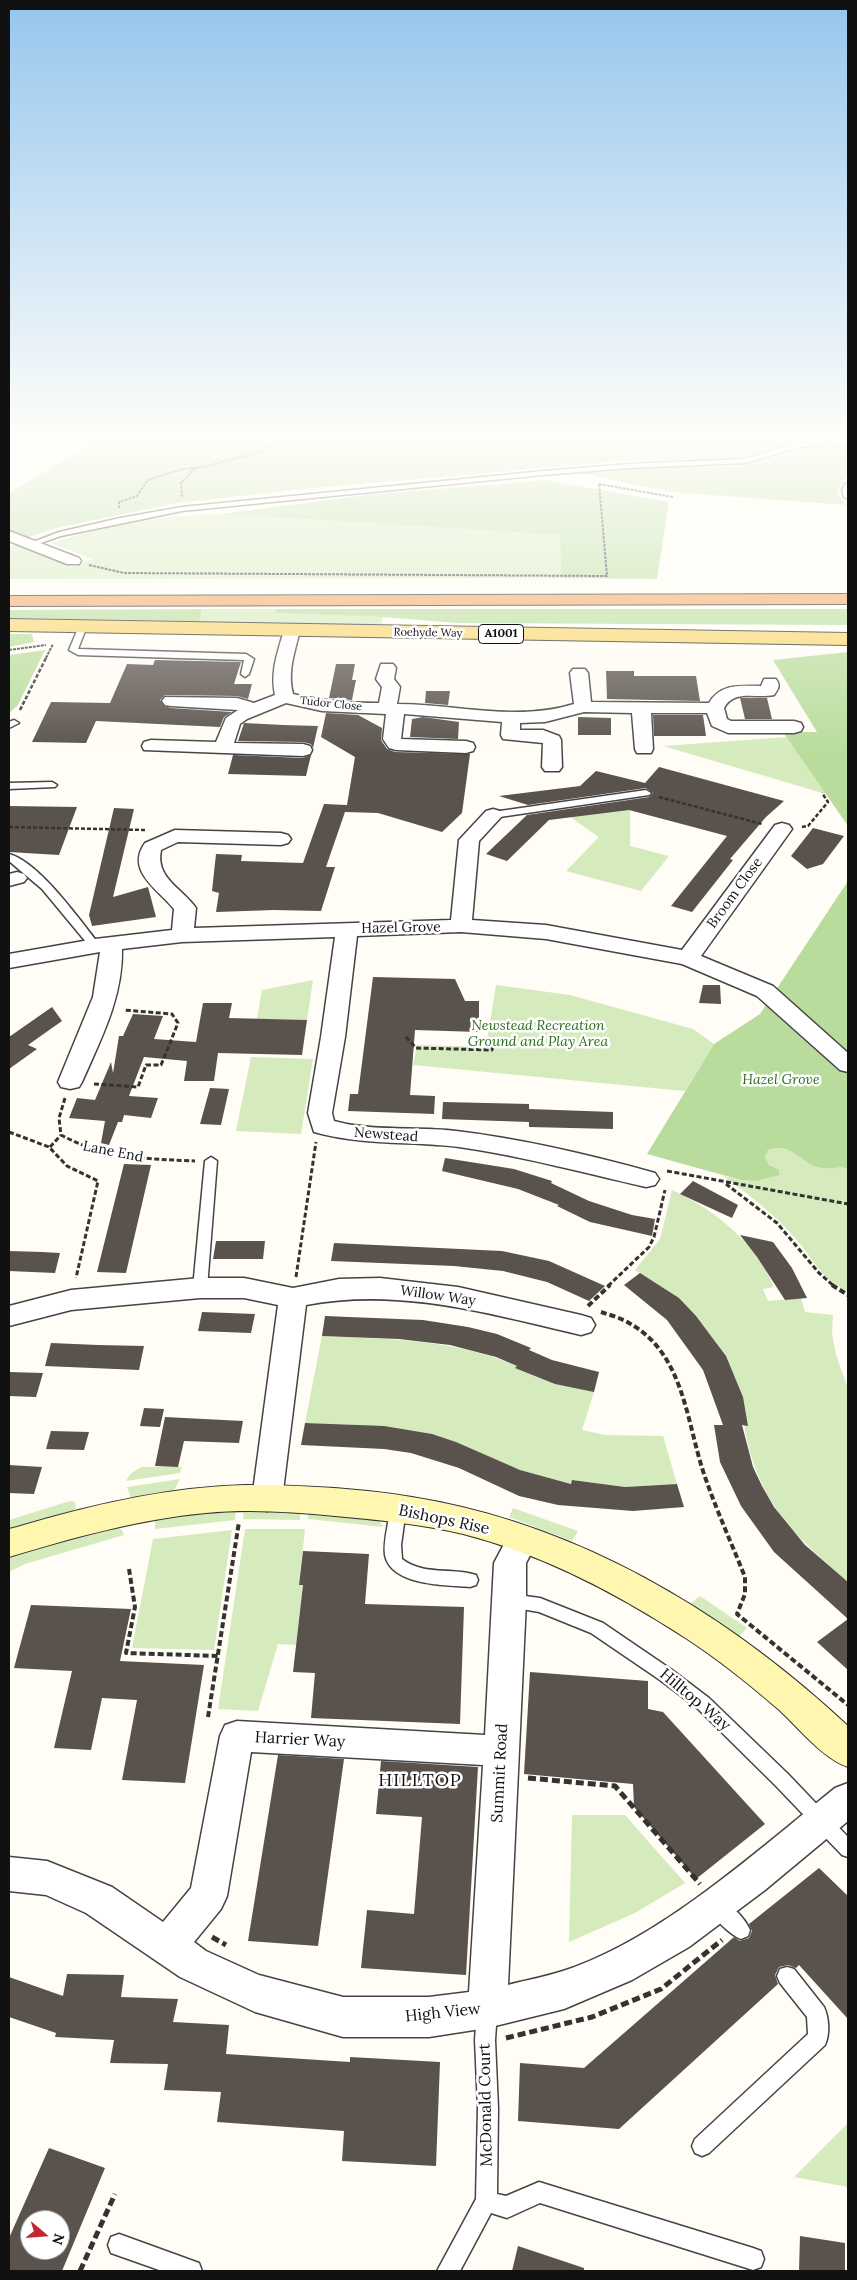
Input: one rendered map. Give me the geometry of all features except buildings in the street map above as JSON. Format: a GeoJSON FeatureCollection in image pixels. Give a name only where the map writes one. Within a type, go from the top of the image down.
{"type":"FeatureCollection","features":[{"type":"Feature","properties":{"kind":"highway"},"geometry":{"type":"LineString","coordinates":[[9,591],[848,588]]}},
{"type":"Feature","properties":{"kind":"highway"},"geometry":{"type":"LineString","coordinates":[[9,601],[848,599]]}},
{"type":"Feature","properties":{"kind":"main road","name":"Roehyde Way"},"geometry":{"type":"LineString","coordinates":[[9,625],[848,640]]}},
{"type":"Feature","properties":{"kind":"street"},"geometry":{"type":"LineString","coordinates":[[25,541],[73,561]]}},
{"type":"Feature","properties":{"kind":"street","name":"Tudor Close"},"geometry":{"type":"LineString","coordinates":[[292,630],[281,666],[280,681],[286,697],[321,705],[438,710],[510,719],[526,719],[583,707],[715,708]]}},
{"type":"Feature","properties":{"kind":"street"},"geometry":{"type":"LineString","coordinates":[[387,668],[385,679],[391,687],[392,739],[396,744],[466,747]]}},
{"type":"Feature","properties":{"kind":"street"},"geometry":{"type":"LineString","coordinates":[[579,673],[583,707]]}},
{"type":"Feature","properties":{"kind":"street"},"geometry":{"type":"LineString","coordinates":[[770,683],[768,691],[731,691],[723,694],[715,708],[718,722],[728,727],[794,727]]}},
{"type":"Feature","properties":{"kind":"street"},"geometry":{"type":"LineString","coordinates":[[223,748],[232,722],[254,709],[286,697]]}},
{"type":"Feature","properties":{"kind":"street"},"geometry":{"type":"LineString","coordinates":[[171,701],[237,704],[254,709]]}},
{"type":"Feature","properties":{"kind":"street"},"geometry":{"type":"LineString","coordinates":[[641,707],[644,749]]}},
{"type":"Feature","properties":{"kind":"street"},"geometry":{"type":"LineString","coordinates":[[510,719],[510,735],[544,736],[552,740],[552,767]]}},
{"type":"Feature","properties":{"kind":"street"},"geometry":{"type":"LineString","coordinates":[[151,746],[303,750]]}},
{"type":"Feature","properties":{"kind":"street"},"geometry":{"type":"LineString","coordinates":[[461,926],[470,840],[494,815]]}},
{"type":"Feature","properties":{"kind":"street","name":"Broom Close"},"geometry":{"type":"LineString","coordinates":[[688,958],[782,829]]}},
{"type":"Feature","properties":{"kind":"street"},"geometry":{"type":"LineString","coordinates":[[182,935],[185,908],[152,875],[147,861],[152,847],[175,836],[281,839]]}},
{"type":"Feature","properties":{"kind":"street","name":"Hazel Grove"},"geometry":{"type":"LineString","coordinates":[[9,961],[103,945],[182,935],[461,926],[546,932],[688,958],[766,992],[848,1065]]}},
{"type":"Feature","properties":{"kind":"street"},"geometry":{"type":"LineString","coordinates":[[323,1126],[320,1113],[333,1037],[347,929]]}},
{"type":"Feature","properties":{"kind":"street"},"geometry":{"type":"LineString","coordinates":[[70,1082],[102,1008],[113,959],[103,945]]}},
{"type":"Feature","properties":{"kind":"street","name":"Newstead"},"geometry":{"type":"LineString","coordinates":[[323,1126],[341,1132],[454,1139],[510,1148],[660,1181]]}},
{"type":"Feature","properties":{"kind":"street","name":"Willow Way"},"geometry":{"type":"LineString","coordinates":[[9,1316],[71,1300],[200,1288],[244,1288],[293,1298],[339,1289],[380,1288],[458,1297],[581,1325]]}},
{"type":"Feature","properties":{"kind":"street"},"geometry":{"type":"LineString","coordinates":[[255,1499],[293,1298]]}},
{"type":"Feature","properties":{"kind":"street","name":"Bishops Rise"},"geometry":{"type":"LineString","coordinates":[[9,1543],[132,1511],[207,1500],[255,1499],[398,1509],[474,1524],[550,1550],[617,1580],[683,1618],[738,1654],[807,1711],[848,1750]]}},
{"type":"Feature","properties":{"kind":"street","name":"Summit Road"},"geometry":{"type":"LineString","coordinates":[[487,2008],[511,1764],[510,1562],[522,1540]]}},
{"type":"Feature","properties":{"kind":"street","name":"Harrier Way"},"geometry":{"type":"LineString","coordinates":[[176,1935],[208,1896],[237,1736],[511,1764]]}},
{"type":"Feature","properties":{"kind":"street","name":"High View"},"geometry":{"type":"LineString","coordinates":[[9,1874],[47,1878],[176,1935],[193,1964],[255,1993],[343,2017],[429,2017],[487,2008],[564,1990],[618,1967],[720,1908],[848,1799]]}},
{"type":"Feature","properties":{"kind":"lane"},"geometry":{"type":"LineString","coordinates":[[32,544],[39,541]]}},
{"type":"Feature","properties":{"kind":"lane"},"geometry":{"type":"LineString","coordinates":[[83,626],[73,650],[78,652],[246,657],[250,658],[245,674]]}},
{"type":"Feature","properties":{"kind":"lane"},"geometry":{"type":"LineString","coordinates":[[9,786],[52,785]]}},
{"type":"Feature","properties":{"kind":"lane"},"geometry":{"type":"LineString","coordinates":[[494,815],[646,793]]}},
{"type":"Feature","properties":{"kind":"lane"},"geometry":{"type":"LineString","coordinates":[[9,857],[34,872],[103,945]]}},
{"type":"Feature","properties":{"kind":"lane"},"geometry":{"type":"LineString","coordinates":[[200,1288],[211,1161]]}},
{"type":"Feature","properties":{"kind":"lane"},"geometry":{"type":"LineString","coordinates":[[398,1509],[393,1557],[401,1569],[416,1574],[470,1580]]}},
{"type":"Feature","properties":{"kind":"lane","name":"Hilltop Way"},"geometry":{"type":"LineString","coordinates":[[510,1601],[540,1605],[597,1628],[666,1675],[702,1702],[782,1780],[820,1822],[848,1849]]}},
{"type":"Feature","properties":{"kind":"lane"},"geometry":{"type":"LineString","coordinates":[[702,2146],[818,2038],[817,2014],[787,1976]]}},
{"type":"Feature","properties":{"kind":"lane","name":"McDonald Court"},"geometry":{"type":"LineString","coordinates":[[486,2201],[488,2108],[485,2040],[487,2008]]}},
{"type":"Feature","properties":{"kind":"lane"},"geometry":{"type":"LineString","coordinates":[[448,2271],[486,2201],[507,2208],[539,2192],[753,2259]]}},
{"type":"Feature","properties":{"kind":"lane"},"geometry":{"type":"LineString","coordinates":[[118,2245],[191,2271]]}},
{"type":"Feature","properties":{"kind":"path"},"geometry":{"type":"LineString","coordinates":[[73,561],[124,573],[607,576],[604,541]]}},
{"type":"Feature","properties":{"kind":"path"},"geometry":{"type":"LineString","coordinates":[[9,650],[53,644],[11,724]]}},
{"type":"Feature","properties":{"kind":"path"},"geometry":{"type":"LineString","coordinates":[[646,793],[782,829],[808,826],[828,802],[822,793]]}},
{"type":"Feature","properties":{"kind":"path"},"geometry":{"type":"LineString","coordinates":[[9,827],[148,830],[175,836]]}},
{"type":"Feature","properties":{"kind":"path"},"geometry":{"type":"LineString","coordinates":[[49,1147],[61,1135],[59,1118],[70,1082],[138,1087],[146,1065],[161,1065],[178,1023],[172,1014],[102,1008]]}},
{"type":"Feature","properties":{"kind":"path"},"geometry":{"type":"LineString","coordinates":[[406,1037],[416,1048],[492,1050],[494,1041]]}},
{"type":"Feature","properties":{"kind":"path"},"geometry":{"type":"LineString","coordinates":[[293,1298],[316,1138],[323,1126]]}},
{"type":"Feature","properties":{"kind":"path"},"geometry":{"type":"LineString","coordinates":[[9,1132],[49,1147],[68,1166],[98,1181],[71,1300]]}},
{"type":"Feature","properties":{"kind":"path","name":"Lane End"},"geometry":{"type":"LineString","coordinates":[[61,1135],[78,1145],[136,1159],[211,1161]]}},
{"type":"Feature","properties":{"kind":"path"},"geometry":{"type":"LineString","coordinates":[[848,1204],[724,1182],[670,1170],[660,1181],[654,1237],[649,1246],[586,1308],[619,1318],[636,1328],[662,1350],[680,1380],[704,1471],[745,1577],[746,1594],[737,1614],[848,1705]]}},
{"type":"Feature","properties":{"kind":"path"},"geometry":{"type":"LineString","coordinates":[[724,1182],[761,1209],[800,1249],[813,1269],[824,1280],[848,1295]]}},
{"type":"Feature","properties":{"kind":"path"},"geometry":{"type":"LineString","coordinates":[[208,1717],[218,1656],[255,1499]]}},
{"type":"Feature","properties":{"kind":"path"},"geometry":{"type":"LineString","coordinates":[[130,1569],[135,1607],[126,1653],[218,1656]]}},
{"type":"Feature","properties":{"kind":"path"},"geometry":{"type":"LineString","coordinates":[[511,1764],[614,1786],[720,1908]]}},
{"type":"Feature","properties":{"kind":"path"},"geometry":{"type":"LineString","coordinates":[[176,1935],[228,1946]]}},
{"type":"Feature","properties":{"kind":"path"},"geometry":{"type":"LineString","coordinates":[[80,2271],[115,2194]]}},
{"type":"Feature","properties":{"kind":"green space"},"geometry":{"type":"Polygon","coordinates":[[[57,541],[560,541],[561,578],[9,579],[9,547],[16,544],[73,567],[92,559],[51,543],[57,541]]]}},
{"type":"Feature","properties":{"kind":"green space"},"geometry":{"type":"Polygon","coordinates":[[[560,541],[663,541],[657,579],[561,578],[560,541]]]}},
{"type":"Feature","properties":{"kind":"green space"},"geometry":{"type":"Polygon","coordinates":[[[202,609],[276,609],[276,613],[383,617],[381,626],[198,624],[202,609]]]}},
{"type":"Feature","properties":{"kind":"green space"},"geometry":{"type":"Polygon","coordinates":[[[202,609],[199,621],[9,618],[9,610],[202,609]]]}},
{"type":"Feature","properties":{"kind":"green space"},"geometry":{"type":"Polygon","coordinates":[[[276,609],[848,609],[848,625],[457,623],[383,617],[275,613],[276,609]]]}},
{"type":"Feature","properties":{"kind":"green space"},"geometry":{"type":"Polygon","coordinates":[[[9,634],[32,634],[34,642],[9,647],[9,634]]]}},
{"type":"Feature","properties":{"kind":"green space"},"geometry":{"type":"Polygon","coordinates":[[[45,650],[18,705],[9,713],[9,655],[45,650]]]}},
{"type":"Feature","properties":{"kind":"green space"},"geometry":{"type":"Polygon","coordinates":[[[848,652],[848,826],[783,732],[817,732],[773,660],[848,652]]]}},
{"type":"Feature","properties":{"kind":"green space"},"geometry":{"type":"Polygon","coordinates":[[[787,737],[826,794],[663,746],[787,737]]]}},
{"type":"Feature","properties":{"kind":"green space"},"geometry":{"type":"Polygon","coordinates":[[[630,809],[630,846],[669,856],[641,891],[566,871],[599,837],[570,817],[630,809]]]}},
{"type":"Feature","properties":{"kind":"green space","name":"Hazel Grove"},"geometry":{"type":"Polygon","coordinates":[[[848,881],[848,1169],[814,1166],[784,1148],[776,1148],[768,1150],[765,1157],[769,1165],[779,1170],[779,1175],[756,1181],[741,1180],[647,1154],[714,1044],[760,1014],[848,881]]]}},
{"type":"Feature","properties":{"kind":"green space"},"geometry":{"type":"Polygon","coordinates":[[[313,980],[307,1020],[257,1019],[262,990],[313,980]]]}},
{"type":"Feature","properties":{"kind":"green space","name":"Newstead Recreation Ground and Play Area"},"geometry":{"type":"Polygon","coordinates":[[[496,985],[570,995],[693,1029],[714,1044],[685,1091],[413,1065],[417,1045],[486,1047],[496,985]]]}},
{"type":"Feature","properties":{"kind":"green space"},"geometry":{"type":"Polygon","coordinates":[[[251,1057],[313,1059],[301,1134],[236,1131],[251,1057]]]}},
{"type":"Feature","properties":{"kind":"green space"},"geometry":{"type":"Polygon","coordinates":[[[777,1147],[795,1152],[817,1167],[841,1167],[848,1169],[848,1292],[830,1280],[818,1268],[795,1238],[770,1213],[723,1176],[741,1180],[769,1165],[765,1157],[768,1150],[777,1147]]]}},
{"type":"Feature","properties":{"kind":"green space"},"geometry":{"type":"Polygon","coordinates":[[[672,1190],[719,1218],[745,1242],[766,1271],[774,1287],[763,1289],[768,1301],[801,1298],[805,1312],[833,1315],[832,1334],[836,1355],[848,1388],[848,1582],[794,1531],[768,1495],[758,1475],[750,1452],[744,1425],[748,1425],[742,1398],[723,1353],[695,1317],[657,1285],[635,1270],[660,1239],[672,1190]]]}},
{"type":"Feature","properties":{"kind":"green space"},"geometry":{"type":"Polygon","coordinates":[[[322,1336],[373,1338],[445,1345],[493,1357],[517,1366],[516,1368],[594,1392],[582,1430],[605,1435],[663,1436],[677,1484],[625,1487],[572,1480],[571,1484],[520,1470],[444,1439],[359,1425],[305,1423],[322,1336]]]}},
{"type":"Feature","properties":{"kind":"green space"},"geometry":{"type":"Polygon","coordinates":[[[141,1467],[182,1467],[180,1473],[126,1481],[130,1474],[141,1467]]]}},
{"type":"Feature","properties":{"kind":"green space"},"geometry":{"type":"Polygon","coordinates":[[[180,1479],[174,1491],[131,1498],[127,1487],[180,1479]]]}},
{"type":"Feature","properties":{"kind":"green space"},"geometry":{"type":"Polygon","coordinates":[[[70,1501],[75,1502],[76,1508],[72,1512],[9,1530],[9,1520],[70,1501]]]}},
{"type":"Feature","properties":{"kind":"green space"},"geometry":{"type":"Polygon","coordinates":[[[308,1508],[377,1517],[383,1527],[308,1519],[308,1508]]]}},
{"type":"Feature","properties":{"kind":"green space"},"geometry":{"type":"Polygon","coordinates":[[[513,1508],[578,1531],[572,1541],[509,1517],[513,1508]]]}},
{"type":"Feature","properties":{"kind":"green space"},"geometry":{"type":"Polygon","coordinates":[[[236,1509],[235,1520],[155,1529],[155,1519],[236,1509]]]}},
{"type":"Feature","properties":{"kind":"green space"},"geometry":{"type":"Polygon","coordinates":[[[244,1509],[300,1509],[300,1520],[243,1519],[244,1509]]]}},
{"type":"Feature","properties":{"kind":"green space"},"geometry":{"type":"Polygon","coordinates":[[[115,1527],[122,1530],[124,1535],[25,1564],[9,1572],[9,1557],[58,1541],[115,1527]]]}},
{"type":"Feature","properties":{"kind":"green space"},"geometry":{"type":"Polygon","coordinates":[[[245,1529],[305,1529],[299,1585],[303,1585],[296,1645],[278,1644],[258,1711],[218,1709],[245,1529]]]}},
{"type":"Feature","properties":{"kind":"green space"},"geometry":{"type":"Polygon","coordinates":[[[232,1530],[214,1650],[132,1648],[153,1539],[232,1530]]]}},
{"type":"Feature","properties":{"kind":"green space"},"geometry":{"type":"Polygon","coordinates":[[[700,1596],[747,1628],[738,1637],[690,1604],[700,1596]]]}},
{"type":"Feature","properties":{"kind":"green space"},"geometry":{"type":"Polygon","coordinates":[[[572,1815],[625,1815],[685,1883],[635,1913],[569,1942],[572,1815]]]}},
{"type":"Feature","properties":{"kind":"green space"},"geometry":{"type":"Polygon","coordinates":[[[848,2123],[848,2187],[794,2177],[848,2123]]]}},
{"type":"Feature","properties":{"kind":"district","name":"HILLTOP"},"geometry":{"type":"Point","coordinates":[420,1781]}}]}
